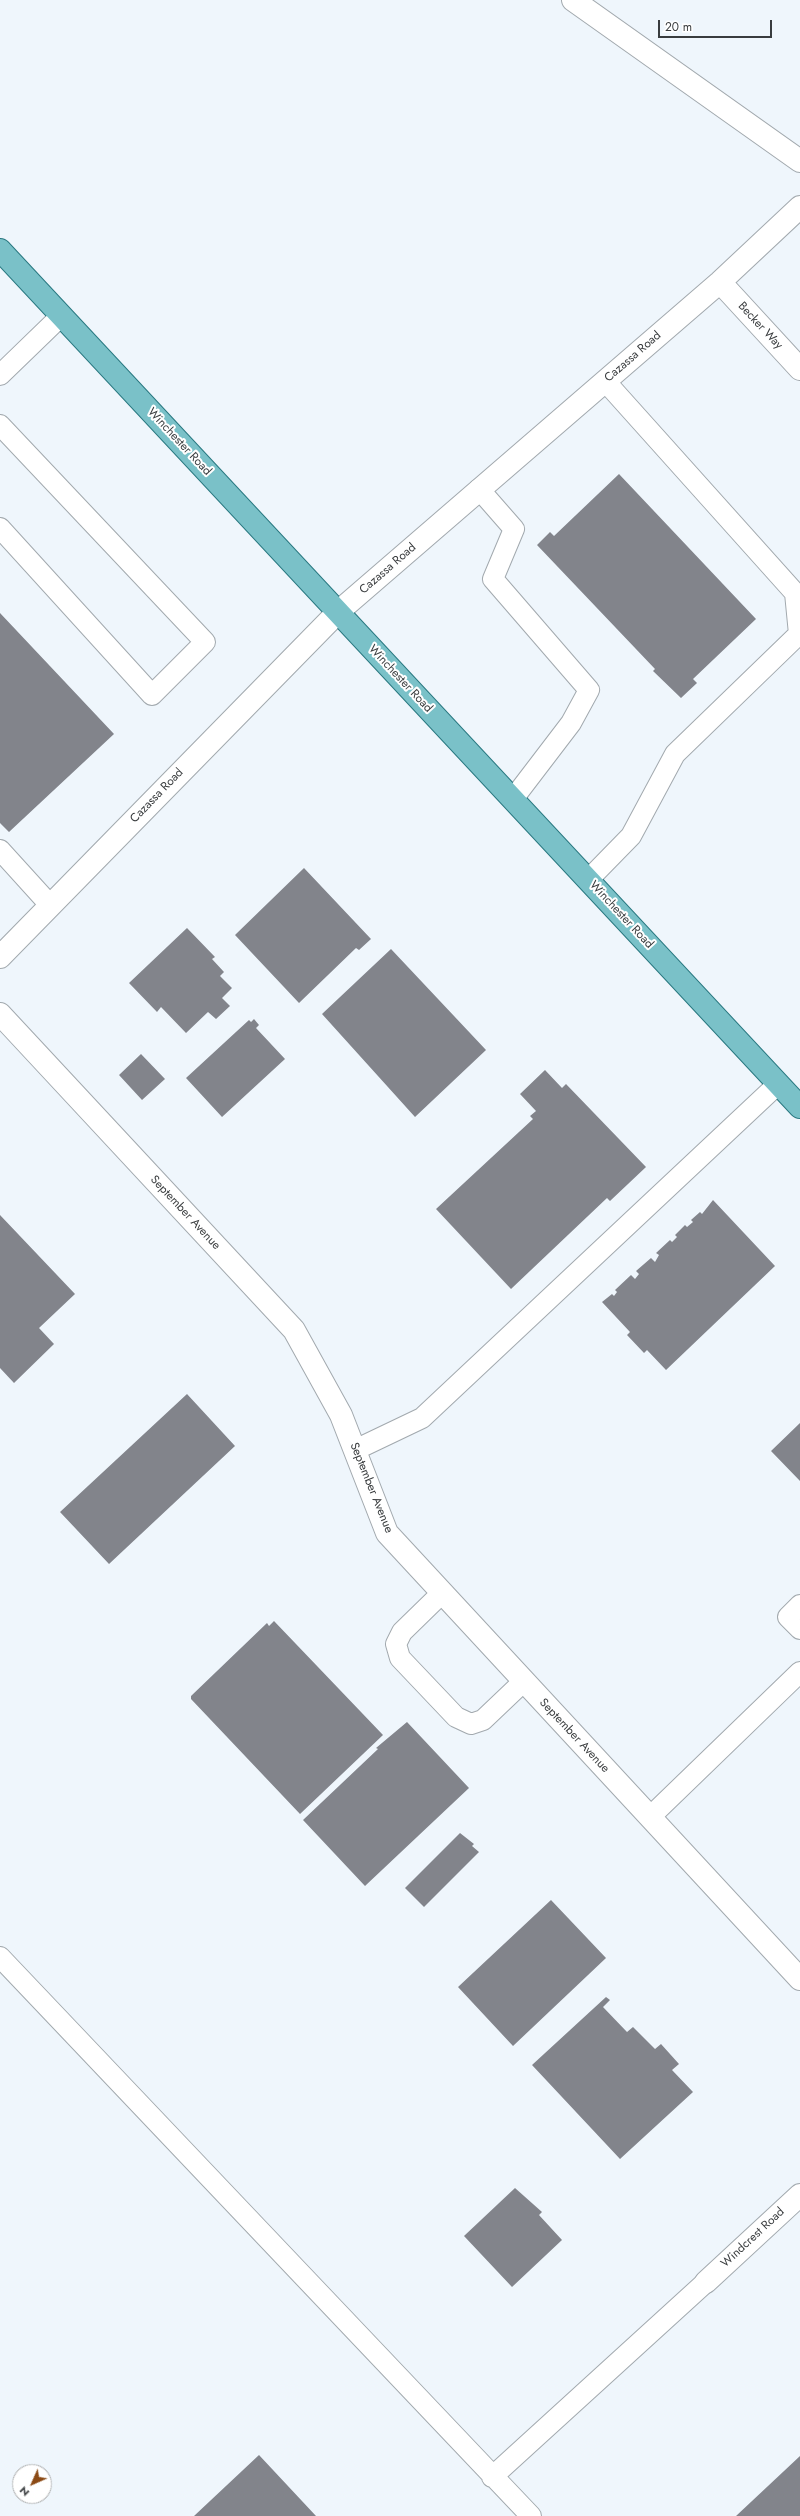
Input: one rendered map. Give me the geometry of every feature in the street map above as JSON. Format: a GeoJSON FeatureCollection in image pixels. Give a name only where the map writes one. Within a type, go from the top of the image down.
{"type":"FeatureCollection","features":[{"type":"Feature","properties":{"kind":"main road","name":"Winchester Road"},"geometry":{"type":"LineString","coordinates":[[0,250],[800,1107]]}},
{"type":"Feature","properties":{"kind":"street"},"geometry":{"type":"LineString","coordinates":[[573,0],[800,161]]}},
{"type":"Feature","properties":{"kind":"street","name":"Cazassa Road"},"geometry":{"type":"LineString","coordinates":[[0,957],[338,612],[720,282],[800,207]]}},
{"type":"Feature","properties":{"kind":"street","name":"Becker Way"},"geometry":{"type":"LineString","coordinates":[[720,282],[800,369]]}},
{"type":"Feature","properties":{"kind":"street","name":"September Avenue"},"geometry":{"type":"LineString","coordinates":[[0,1014],[294,1330],[341,1415],[387,1533],[800,1979]]}},
{"type":"Feature","properties":{"kind":"street","name":"Windcrest Road"},"geometry":{"type":"LineString","coordinates":[[706,2282],[800,2195]]}},
{"type":"Feature","properties":{"kind":"lane"},"geometry":{"type":"LineString","coordinates":[[0,375],[61,316]]}},
{"type":"Feature","properties":{"kind":"lane"},"geometry":{"type":"LineString","coordinates":[[588,880],[631,836],[675,754],[799,634],[795,593],[605,381]]}},
{"type":"Feature","properties":{"kind":"lane"},"geometry":{"type":"LineString","coordinates":[[0,425],[205,642],[152,695],[0,528]]}},
{"type":"Feature","properties":{"kind":"lane"},"geometry":{"type":"LineString","coordinates":[[479,489],[514,529],[493,579],[589,690],[572,724],[512,799]]}},
{"type":"Feature","properties":{"kind":"lane"},"geometry":{"type":"LineString","coordinates":[[0,850],[50,905]]}},
{"type":"Feature","properties":{"kind":"lane"},"geometry":{"type":"LineString","coordinates":[[355,1450],[422,1418],[778,1084]]}},
{"type":"Feature","properties":{"kind":"lane"},"geometry":{"type":"LineString","coordinates":[[442,1593],[402,1632],[396,1644],[400,1658],[456,1717],[471,1724],[483,1720],[524,1681]]}},
{"type":"Feature","properties":{"kind":"lane"},"geometry":{"type":"LineString","coordinates":[[800,1606],[788,1616],[800,1629]]}},
{"type":"Feature","properties":{"kind":"lane"},"geometry":{"type":"LineString","coordinates":[[650,1817],[800,1672]]}},
{"type":"Feature","properties":{"kind":"lane"},"geometry":{"type":"LineString","coordinates":[[0,1957],[492,2477],[531,2516]]}},
{"type":"Feature","properties":{"kind":"lane"},"geometry":{"type":"LineString","coordinates":[[492,2477],[706,2282]]}},
{"type":"Feature","properties":{"kind":"building"},"geometry":{"type":"Polygon","coordinates":[[[619,474],[756,619],[693,679],[697,683],[681,698],[653,671],[655,669],[537,545],[550,532],[554,536],[619,474]]]}},
{"type":"Feature","properties":{"kind":"building"},"geometry":{"type":"Polygon","coordinates":[[[0,613],[114,734],[9,832],[0,823],[0,613]]]}},
{"type":"Feature","properties":{"kind":"building"},"geometry":{"type":"Polygon","coordinates":[[[304,868],[371,939],[359,950],[356,948],[299,1003],[235,935],[304,868]]]}},
{"type":"Feature","properties":{"kind":"building"},"geometry":{"type":"Polygon","coordinates":[[[187,928],[215,957],[212,959],[224,972],[220,976],[232,988],[222,998],[230,1006],[216,1019],[208,1012],[186,1033],[161,1007],[157,1012],[129,983],[187,928]]]}},
{"type":"Feature","properties":{"kind":"building"},"geometry":{"type":"Polygon","coordinates":[[[391,949],[486,1050],[415,1117],[322,1014],[391,949]]]}},
{"type":"Feature","properties":{"kind":"building"},"geometry":{"type":"Polygon","coordinates":[[[254,1019],[259,1025],[256,1028],[285,1059],[222,1117],[186,1078],[249,1020],[251,1022],[254,1019]]]}},
{"type":"Feature","properties":{"kind":"building"},"geometry":{"type":"Polygon","coordinates":[[[141,1054],[165,1079],[142,1100],[119,1075],[141,1054]]]}},
{"type":"Feature","properties":{"kind":"building"},"geometry":{"type":"Polygon","coordinates":[[[545,1070],[562,1088],[566,1084],[646,1167],[610,1201],[607,1198],[511,1289],[436,1209],[533,1119],[530,1116],[536,1111],[520,1094],[545,1070]]]}},
{"type":"Feature","properties":{"kind":"building"},"geometry":{"type":"Polygon","coordinates":[[[713,1200],[775,1266],[666,1370],[647,1350],[644,1353],[627,1335],[630,1332],[602,1302],[612,1294],[614,1296],[617,1292],[615,1290],[631,1275],[635,1279],[639,1274],[636,1271],[651,1258],[655,1262],[659,1255],[656,1253],[670,1240],[672,1242],[677,1237],[675,1235],[685,1225],[687,1227],[693,1222],[691,1220],[700,1212],[702,1214],[713,1200]]]}},
{"type":"Feature","properties":{"kind":"building"},"geometry":{"type":"Polygon","coordinates":[[[0,1215],[75,1294],[39,1328],[54,1344],[14,1383],[0,1368],[0,1215]]]}},
{"type":"Feature","properties":{"kind":"building"},"geometry":{"type":"Polygon","coordinates":[[[187,1394],[235,1446],[109,1564],[60,1512],[187,1394]]]}},
{"type":"Feature","properties":{"kind":"building"},"geometry":{"type":"Polygon","coordinates":[[[800,1423],[800,1481],[771,1451],[800,1423]]]}},
{"type":"Feature","properties":{"kind":"building"},"geometry":{"type":"Polygon","coordinates":[[[274,1621],[383,1735],[300,1814],[191,1699],[191,1696],[267,1623],[269,1626],[274,1621]]]}},
{"type":"Feature","properties":{"kind":"building"},"geometry":{"type":"Polygon","coordinates":[[[407,1722],[469,1788],[365,1886],[303,1820],[378,1749],[376,1748],[407,1722]]]}},
{"type":"Feature","properties":{"kind":"building"},"geometry":{"type":"Polygon","coordinates":[[[460,1833],[474,1844],[472,1846],[479,1852],[424,1907],[405,1888],[460,1833]]]}},
{"type":"Feature","properties":{"kind":"building"},"geometry":{"type":"Polygon","coordinates":[[[551,1900],[606,1958],[513,2046],[458,1987],[551,1900]]]}},
{"type":"Feature","properties":{"kind":"building"},"geometry":{"type":"Polygon","coordinates":[[[606,1997],[610,2000],[603,2007],[627,2032],[633,2027],[655,2049],[661,2044],[679,2064],[672,2070],[693,2092],[620,2159],[532,2065],[606,1997]]]}},
{"type":"Feature","properties":{"kind":"building"},"geometry":{"type":"Polygon","coordinates":[[[515,2188],[542,2212],[539,2215],[562,2240],[512,2287],[464,2236],[515,2188]]]}},
{"type":"Feature","properties":{"kind":"building"},"geometry":{"type":"Polygon","coordinates":[[[259,2455],[316,2516],[194,2516],[259,2455]]]}},
{"type":"Feature","properties":{"kind":"building"},"geometry":{"type":"Polygon","coordinates":[[[800,2456],[800,2516],[736,2516],[800,2456]]]}}]}
